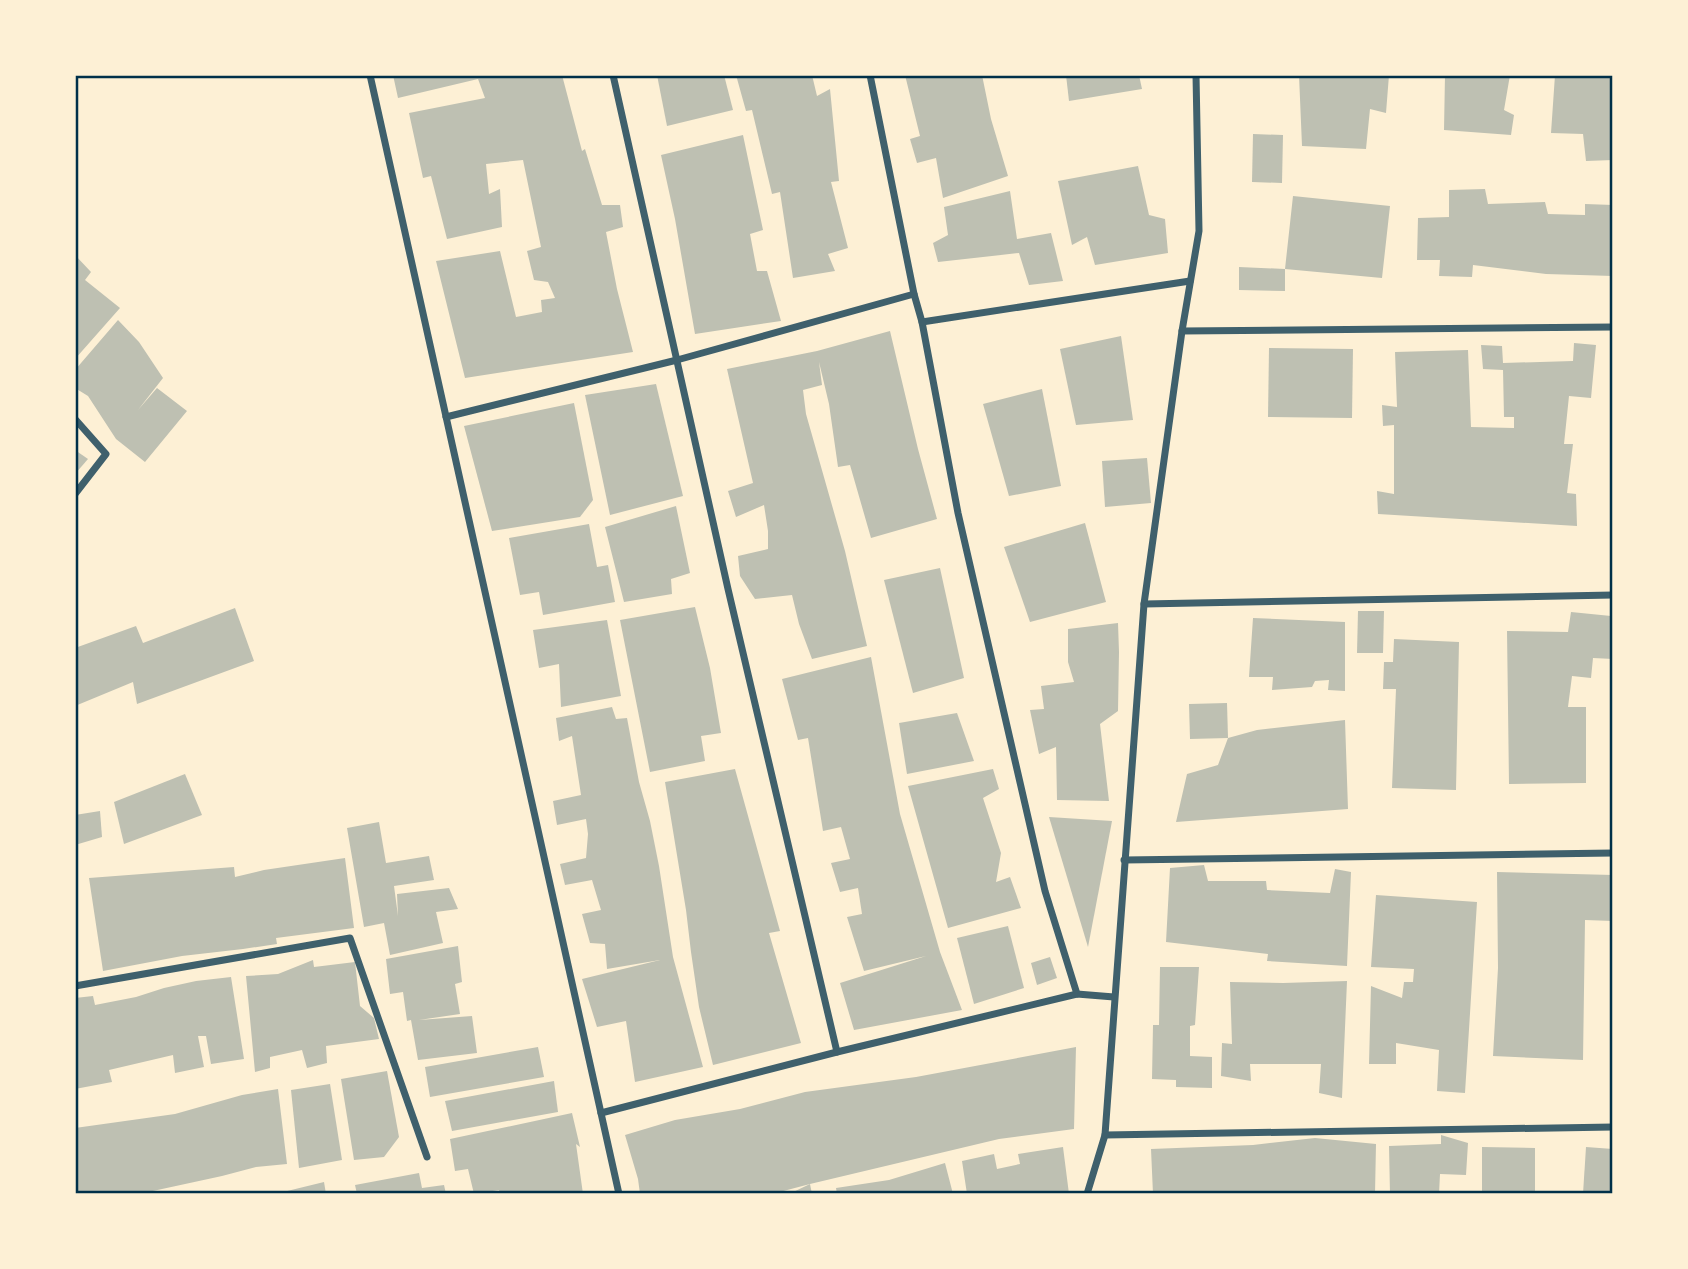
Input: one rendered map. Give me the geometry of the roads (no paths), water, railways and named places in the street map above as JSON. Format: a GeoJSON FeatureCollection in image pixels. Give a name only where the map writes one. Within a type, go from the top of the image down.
{"type":"FeatureCollection","features":[{"type":"Feature","properties":{"kind":"street"},"geometry":{"type":"LineString","coordinates":[[370,75],[619,1194]]}},
{"type":"Feature","properties":{"kind":"street"},"geometry":{"type":"LineString","coordinates":[[613,75],[728,589],[837,1052]]}},
{"type":"Feature","properties":{"kind":"street"},"geometry":{"type":"LineString","coordinates":[[870,75],[922,322],[958,513],[1045,891],[1077,994]]}},
{"type":"Feature","properties":{"kind":"street"},"geometry":{"type":"LineString","coordinates":[[1087,1194],[1105,1135],[1144,604],[1181,331],[1199,231],[1196,75]]}},
{"type":"Feature","properties":{"kind":"street"},"geometry":{"type":"LineString","coordinates":[[922,322],[1190,281]]}},
{"type":"Feature","properties":{"kind":"street"},"geometry":{"type":"LineString","coordinates":[[446,417],[677,360],[914,294]]}},
{"type":"Feature","properties":{"kind":"street"},"geometry":{"type":"LineString","coordinates":[[1181,331],[1613,327]]}},
{"type":"Feature","properties":{"kind":"street"},"geometry":{"type":"LineString","coordinates":[[75,419],[106,454],[75,494]]}},
{"type":"Feature","properties":{"kind":"street"},"geometry":{"type":"LineString","coordinates":[[1144,604],[1613,595]]}},
{"type":"Feature","properties":{"kind":"street"},"geometry":{"type":"LineString","coordinates":[[1124,860],[1613,853]]}},
{"type":"Feature","properties":{"kind":"street"},"geometry":{"type":"LineString","coordinates":[[75,986],[350,938],[427,1157]]}},
{"type":"Feature","properties":{"kind":"street"},"geometry":{"type":"LineString","coordinates":[[601,1113],[1077,994],[1114,997]]}},
{"type":"Feature","properties":{"kind":"street"},"geometry":{"type":"LineString","coordinates":[[1105,1135],[1613,1128]]}}]}
